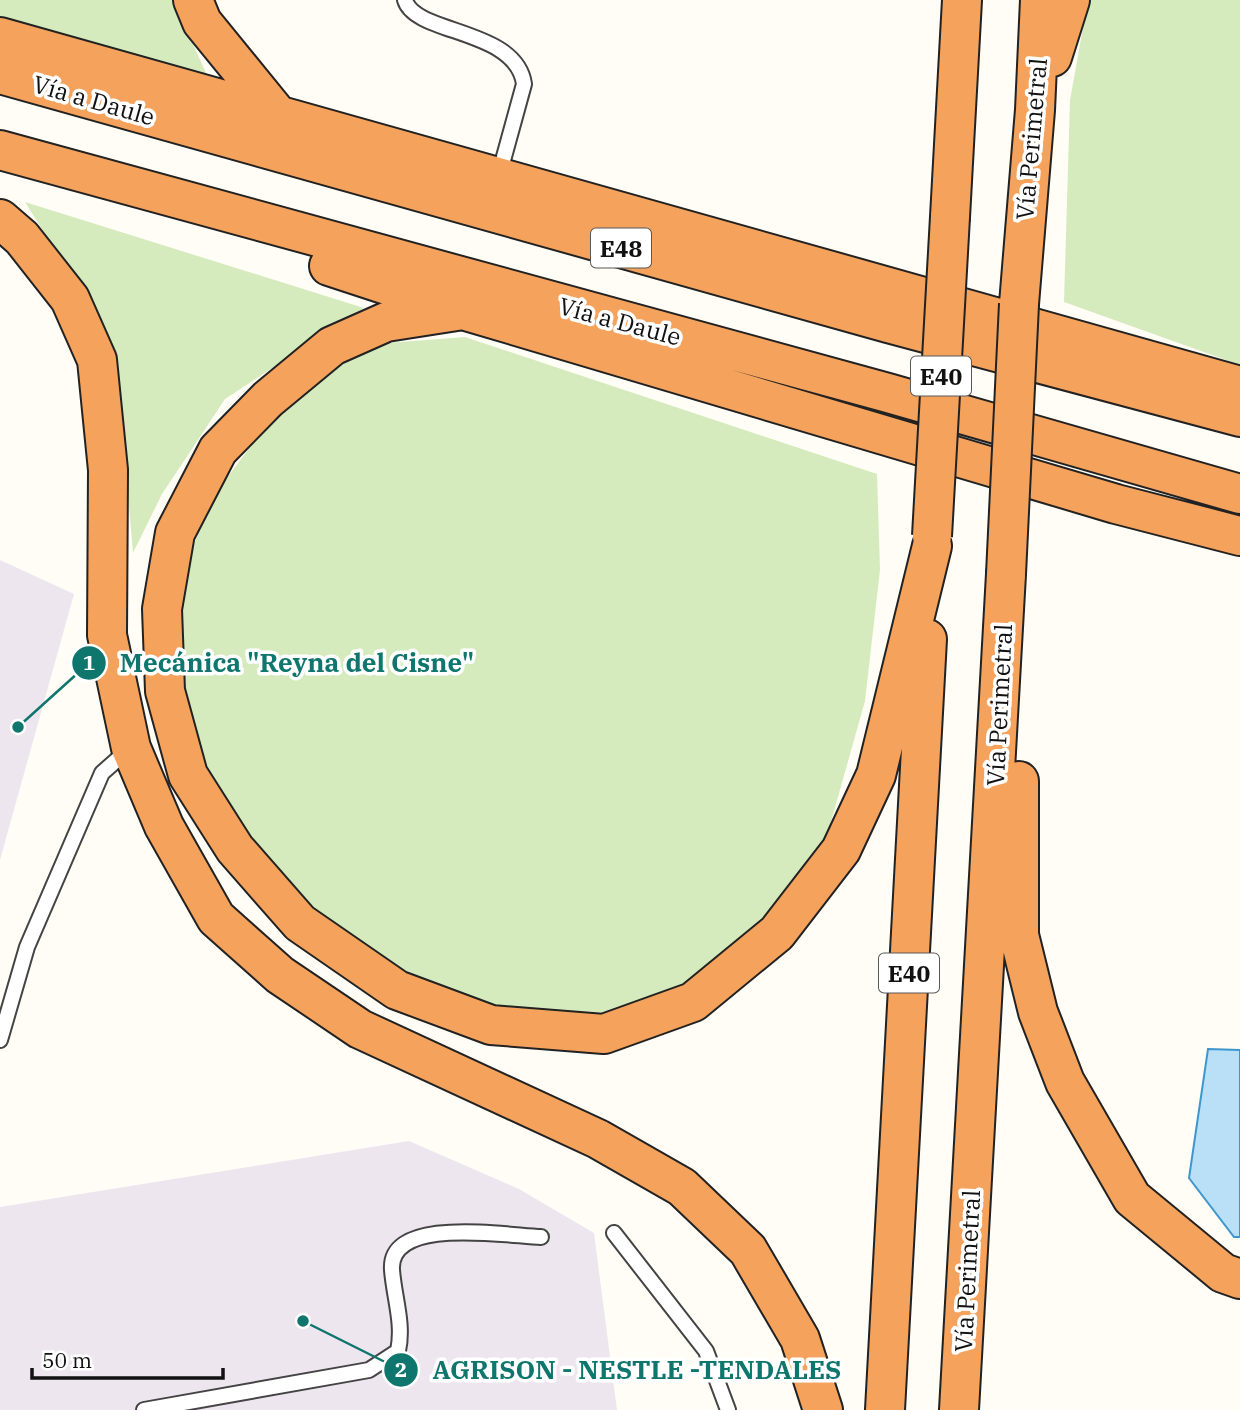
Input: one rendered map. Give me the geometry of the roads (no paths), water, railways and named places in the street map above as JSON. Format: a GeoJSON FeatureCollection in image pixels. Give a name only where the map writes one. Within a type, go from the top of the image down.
{"type":"FeatureCollection","features":[{"type":"Feature","properties":{"kind":"highway"},"geometry":{"type":"LineString","coordinates":[[193,0],[202,22],[277,114]]}},
{"type":"Feature","properties":{"kind":"highway","name":"E40"},"geometry":{"type":"LineString","coordinates":[[885,1410],[962,0]]}},
{"type":"Feature","properties":{"kind":"highway","name":"Vía Perimetral"},"geometry":{"type":"LineString","coordinates":[[959,1410],[1006,588],[1023,233],[1035,110],[1040,0]]}},
{"type":"Feature","properties":{"kind":"highway"},"geometry":{"type":"LineString","coordinates":[[1035,110],[1070,0]]}},
{"type":"Feature","properties":{"kind":"highway"},"geometry":{"type":"LineString","coordinates":[[0,37],[1240,386]]}},
{"type":"Feature","properties":{"kind":"highway","name":"Vía a Daule"},"geometry":{"type":"LineString","coordinates":[[0,74],[888,323],[1240,417]]}},
{"type":"Feature","properties":{"kind":"highway"},"geometry":{"type":"LineString","coordinates":[[187,127],[277,114]]}},
{"type":"Feature","properties":{"kind":"highway","name":"Vía a Daule"},"geometry":{"type":"LineString","coordinates":[[0,150],[888,393],[1240,494]]}},
{"type":"Feature","properties":{"kind":"highway"},"geometry":{"type":"LineString","coordinates":[[95,176],[332,268],[463,310],[1116,504],[1240,536]]}},
{"type":"Feature","properties":{"kind":"highway"},"geometry":{"type":"LineString","coordinates":[[0,219],[22,238],[70,299],[97,360],[108,470],[107,635],[131,748],[163,826],[216,918],[280,975],[360,1029],[598,1139],[682,1187],[748,1250],[800,1339],[823,1410]]}},
{"type":"Feature","properties":{"kind":"highway"},"geometry":{"type":"LineString","coordinates":[[463,310],[386,322],[332,346],[268,399],[218,450],[175,533],[162,609],[164,691],[188,775],[234,849],[300,923],[397,990],[491,1025],[604,1034],[693,1002],[777,933],[841,850],[876,775],[932,541]]}},
{"type":"Feature","properties":{"kind":"highway"},"geometry":{"type":"LineString","coordinates":[[1006,588],[1019,631],[1019,935],[1038,1012],[1065,1082],[1132,1198],[1223,1273],[1240,1279]]}},
{"type":"Feature","properties":{"kind":"lane"},"geometry":{"type":"LineString","coordinates":[[405,0],[417,16],[469,34],[508,56],[522,69],[524,84],[499,176]]}},
{"type":"Feature","properties":{"kind":"lane"},"geometry":{"type":"LineString","coordinates":[[0,1040],[27,947],[102,773],[131,748]]}},
{"type":"Feature","properties":{"kind":"lane"},"geometry":{"type":"LineString","coordinates":[[144,1410],[369,1370],[398,1351],[402,1337],[392,1266],[398,1250],[414,1238],[436,1231],[541,1237]]}},
{"type":"Feature","properties":{"kind":"lane"},"geometry":{"type":"LineString","coordinates":[[614,1233],[706,1352],[729,1410]]}},
{"type":"Feature","properties":{"kind":"water"},"geometry":{"type":"Polygon","coordinates":[[[1208,1049],[1240,1050],[1240,1237],[1234,1237],[1189,1178],[1208,1049]]]}},
{"type":"Feature","properties":{"kind":"place","name":"Mecánica \"Reyna del Cisne\""},"geometry":{"type":"Point","coordinates":[18,727]}},
{"type":"Feature","properties":{"kind":"place","name":"AGRISON - NESTLE -TENDALES"},"geometry":{"type":"Point","coordinates":[303,1321]}}]}
